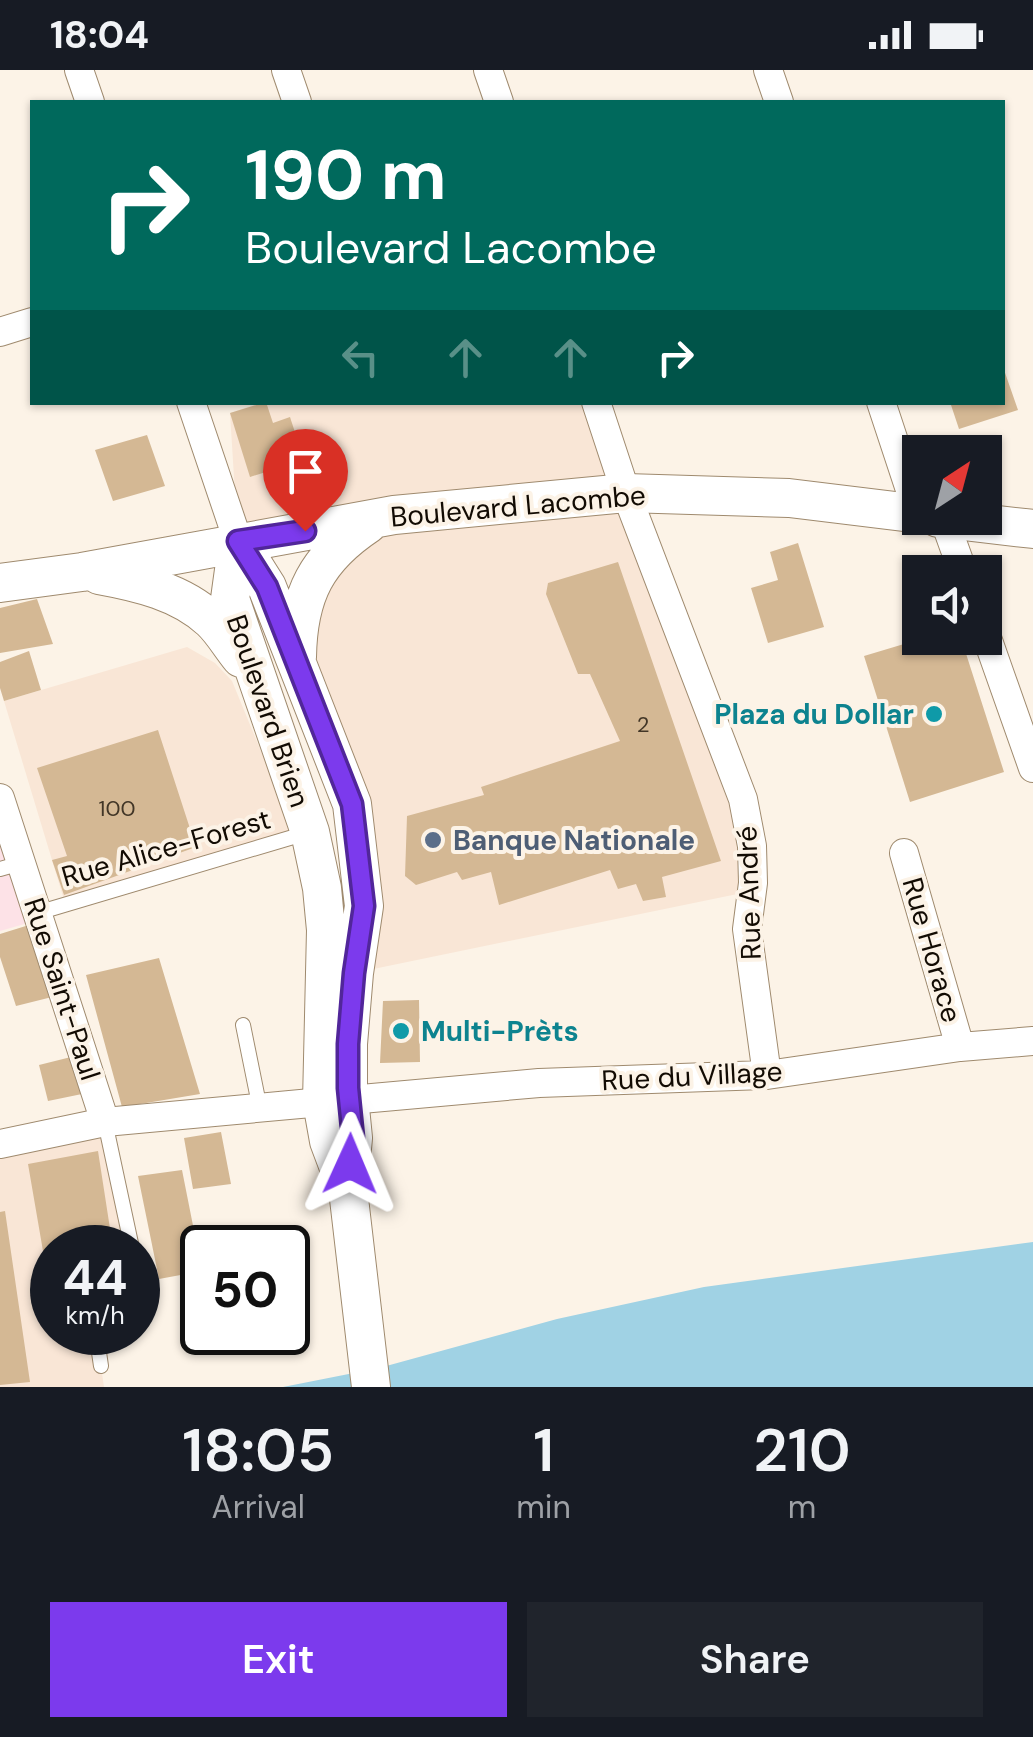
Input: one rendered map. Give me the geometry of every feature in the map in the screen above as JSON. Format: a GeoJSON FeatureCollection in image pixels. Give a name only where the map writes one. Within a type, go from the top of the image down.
{"type":"FeatureCollection","features":[{"type":"Feature","properties":{"kind":"main road","name":"Boulevard Lacombe"},"geometry":{"type":"LineString","coordinates":[[0,583],[375,519],[626,492],[790,498],[902,512]]}},
{"type":"Feature","properties":{"kind":"main road"},"geometry":{"type":"LineString","coordinates":[[296,662],[303,601],[317,573],[338,544],[375,519]]}},
{"type":"Feature","properties":{"kind":"main road","name":"Boulevard Lacombe"},"geometry":{"type":"LineString","coordinates":[[1002,526],[1033,530]]}},
{"type":"Feature","properties":{"kind":"main road","name":"Boulevard Brien"},"geometry":{"type":"LineString","coordinates":[[238,541],[267,587],[352,804],[364,906],[352,991],[348,1073],[336,1101]]}},
{"type":"Feature","properties":{"kind":"main road","name":"Boulevard Brien"},"geometry":{"type":"LineString","coordinates":[[238,541],[230,599],[310,832],[322,888],[336,1101],[353,1138],[348,1190],[371,1387]]}},
{"type":"Feature","properties":{"kind":"main road"},"geometry":{"type":"LineString","coordinates":[[82,572],[134,581],[176,597],[210,620],[253,674]]}},
{"type":"Feature","properties":{"kind":"street"},"geometry":{"type":"LineString","coordinates":[[78,70],[89,100]]}},
{"type":"Feature","properties":{"kind":"street"},"geometry":{"type":"LineString","coordinates":[[286,70],[296,100]]}},
{"type":"Feature","properties":{"kind":"street"},"geometry":{"type":"LineString","coordinates":[[488,70],[497,100]]}},
{"type":"Feature","properties":{"kind":"street"},"geometry":{"type":"LineString","coordinates":[[768,70],[778,100]]}},
{"type":"Feature","properties":{"kind":"street"},"geometry":{"type":"LineString","coordinates":[[0,332],[30,323]]}},
{"type":"Feature","properties":{"kind":"street"},"geometry":{"type":"LineString","coordinates":[[191,405],[238,541]]}},
{"type":"Feature","properties":{"kind":"street","name":"Rue André"},"geometry":{"type":"LineString","coordinates":[[597,405],[742,799],[752,846],[753,883],[747,929],[767,1075]]}},
{"type":"Feature","properties":{"kind":"street"},"geometry":{"type":"LineString","coordinates":[[881,405],[902,452]]}},
{"type":"Feature","properties":{"kind":"street"},"geometry":{"type":"LineString","coordinates":[[993,655],[1033,768]]}},
{"type":"Feature","properties":{"kind":"street","name":"Rue Saint-Paul"},"geometry":{"type":"LineString","coordinates":[[0,798],[10,866],[37,913],[105,1122]]}},
{"type":"Feature","properties":{"kind":"street","name":"Rue Horace"},"geometry":{"type":"LineString","coordinates":[[904,853],[960,1048]]}},
{"type":"Feature","properties":{"kind":"street","name":"Rue du Village"},"geometry":{"type":"LineString","coordinates":[[0,1144],[105,1122],[538,1083],[767,1075],[1033,1041]]}},
{"type":"Feature","properties":{"kind":"lane","name":"Rue Alice-Forest"},"geometry":{"type":"LineString","coordinates":[[37,913],[310,832]]}},
{"type":"Feature","properties":{"kind":"lane"},"geometry":{"type":"LineString","coordinates":[[244,1025],[260,1109]]}},
{"type":"Feature","properties":{"kind":"lane"},"geometry":{"type":"LineString","coordinates":[[105,1122],[127,1225]]}},
{"type":"Feature","properties":{"kind":"lane"},"geometry":{"type":"LineString","coordinates":[[99,1355],[101,1366]]}},
{"type":"Feature","properties":{"kind":"shaded area"},"geometry":{"type":"Polygon","coordinates":[[[254,405],[597,405],[725,751],[752,891],[354,973],[364,906],[297,662],[338,544],[238,541],[230,413],[254,405]]]}},
{"type":"Feature","properties":{"kind":"shaded area"},"geometry":{"type":"Polygon","coordinates":[[[187,647],[215,663],[232,681],[296,836],[65,903],[4,701],[187,647]]]}},
{"type":"Feature","properties":{"kind":"shaded area"},"geometry":{"type":"Polygon","coordinates":[[[0,798],[35,921],[0,931],[0,798]]]}},
{"type":"Feature","properties":{"kind":"shaded area"},"geometry":{"type":"Polygon","coordinates":[[[105,1122],[128,1225],[30,1225],[30,1355],[99,1355],[104,1387],[0,1387],[0,1145],[105,1122]]]}},
{"type":"Feature","properties":{"kind":"water"},"geometry":{"type":"Polygon","coordinates":[[[1033,1242],[1033,1387],[283,1387],[379,1368],[557,1319],[704,1287],[1033,1242]]]}},
{"type":"Feature","properties":{"kind":"building"},"geometry":{"type":"Polygon","coordinates":[[[1005,373],[1018,410],[959,429],[951,405],[1005,405],[1005,373]]]}},
{"type":"Feature","properties":{"kind":"building"},"geometry":{"type":"Polygon","coordinates":[[[267,405],[273,423],[290,417],[304,460],[250,477],[230,413],[267,405]]]}},
{"type":"Feature","properties":{"kind":"building"},"geometry":{"type":"Polygon","coordinates":[[[147,435],[165,486],[113,501],[95,450],[147,435]]]}},
{"type":"Feature","properties":{"kind":"building"},"geometry":{"type":"Polygon","coordinates":[[[798,543],[824,627],[768,643],[751,588],[778,580],[770,552],[798,543]]]}},
{"type":"Feature","properties":{"kind":"building"},"geometry":{"type":"Polygon","coordinates":[[[618,562],[721,861],[662,877],[666,897],[643,901],[636,884],[618,889],[610,870],[499,905],[491,872],[462,880],[457,872],[416,885],[405,876],[407,816],[484,795],[481,787],[620,741],[590,674],[578,674],[546,594],[548,583],[618,562]]]}},
{"type":"Feature","properties":{"kind":"building"},"geometry":{"type":"Polygon","coordinates":[[[37,599],[53,644],[0,653],[0,608],[37,599]]]}},
{"type":"Feature","properties":{"kind":"building","name":"Plaza du Dollar"},"geometry":{"type":"Polygon","coordinates":[[[902,645],[902,655],[966,655],[1004,772],[910,802],[864,656],[902,645]]]}},
{"type":"Feature","properties":{"kind":"building"},"geometry":{"type":"Polygon","coordinates":[[[29,651],[41,690],[4,701],[0,662],[29,651]]]}},
{"type":"Feature","properties":{"kind":"building"},"geometry":{"type":"Polygon","coordinates":[[[158,730],[196,847],[64,895],[52,860],[67,856],[37,768],[158,730]]]}},
{"type":"Feature","properties":{"kind":"building"},"geometry":{"type":"Polygon","coordinates":[[[29,925],[52,997],[16,1006],[0,957],[0,934],[29,925]]]}},
{"type":"Feature","properties":{"kind":"building"},"geometry":{"type":"Polygon","coordinates":[[[159,958],[200,1094],[122,1107],[86,975],[159,958]]]}},
{"type":"Feature","properties":{"kind":"building","name":"Multi-Prèts"},"geometry":{"type":"Polygon","coordinates":[[[419,1000],[420,1062],[380,1063],[383,1001],[419,1000]]]}},
{"type":"Feature","properties":{"kind":"building"},"geometry":{"type":"Polygon","coordinates":[[[79,1055],[82,1094],[48,1101],[39,1065],[79,1055]]]}},
{"type":"Feature","properties":{"kind":"building"},"geometry":{"type":"Polygon","coordinates":[[[221,1132],[231,1184],[193,1189],[184,1138],[221,1132]]]}},
{"type":"Feature","properties":{"kind":"building"},"geometry":{"type":"Polygon","coordinates":[[[98,1151],[109,1225],[39,1225],[28,1164],[98,1151]]]}},
{"type":"Feature","properties":{"kind":"building"},"geometry":{"type":"Polygon","coordinates":[[[182,1170],[193,1225],[180,1225],[180,1275],[160,1279],[160,1225],[148,1225],[138,1176],[182,1170]]]}},
{"type":"Feature","properties":{"kind":"building"},"geometry":{"type":"Polygon","coordinates":[[[5,1211],[30,1382],[0,1385],[0,1212],[5,1211]]]}},
{"type":"Feature","properties":{"kind":"place","name":"Plaza du Dollar"},"geometry":{"type":"Point","coordinates":[934,714]}},
{"type":"Feature","properties":{"kind":"place","name":"Banque Nationale"},"geometry":{"type":"Point","coordinates":[433,840]}},
{"type":"Feature","properties":{"kind":"place","name":"Multi-Prèts"},"geometry":{"type":"Point","coordinates":[401,1031]}},
{"type":"Feature","properties":{"kind":"route"},"geometry":{"type":"LineString","coordinates":[[305,531],[238,541],[267,587],[352,804],[364,906],[348,1044],[353,1138],[350,1164]]}}]}
